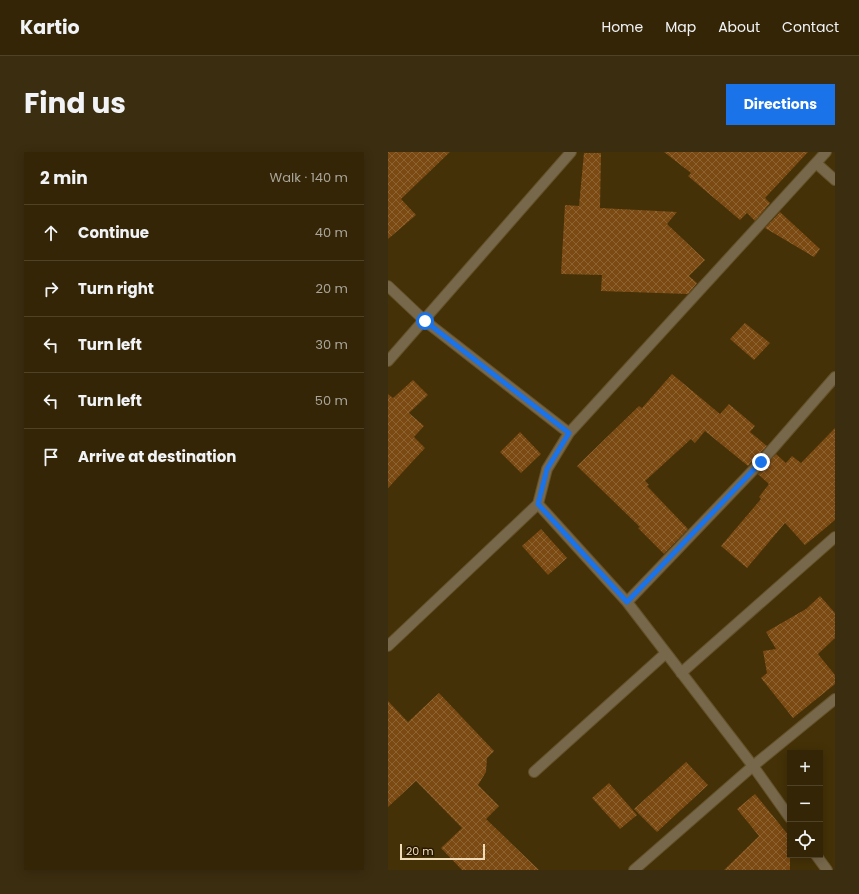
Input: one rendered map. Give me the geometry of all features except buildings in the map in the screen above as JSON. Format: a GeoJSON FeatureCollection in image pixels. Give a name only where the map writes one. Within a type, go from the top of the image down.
{"type":"FeatureCollection","features":[{"type":"Feature","properties":{"kind":"street"},"geometry":{"type":"LineString","coordinates":[[388,361],[425,321],[571,152]]}},
{"type":"Feature","properties":{"kind":"street"},"geometry":{"type":"LineString","coordinates":[[388,646],[538,504],[547,469],[569,433],[826,152]]}},
{"type":"Feature","properties":{"kind":"street"},"geometry":{"type":"LineString","coordinates":[[816,163],[835,180]]}},
{"type":"Feature","properties":{"kind":"street"},"geometry":{"type":"LineString","coordinates":[[388,286],[425,321],[569,433]]}},
{"type":"Feature","properties":{"kind":"street"},"geometry":{"type":"LineString","coordinates":[[627,602],[761,462],[835,377]]}},
{"type":"Feature","properties":{"kind":"street"},"geometry":{"type":"LineString","coordinates":[[538,504],[627,602],[753,766],[787,814]]}},
{"type":"Feature","properties":{"kind":"street"},"geometry":{"type":"LineString","coordinates":[[681,673],[835,537]]}},
{"type":"Feature","properties":{"kind":"street"},"geometry":{"type":"LineString","coordinates":[[534,772],[666,653]]}},
{"type":"Feature","properties":{"kind":"street"},"geometry":{"type":"LineString","coordinates":[[634,870],[753,766],[835,699]]}},
{"type":"Feature","properties":{"kind":"street"},"geometry":{"type":"LineString","coordinates":[[818,858],[827,870]]}},
{"type":"Feature","properties":{"kind":"route"},"geometry":{"type":"LineString","coordinates":[[425,321],[569,433],[547,469],[538,504],[627,602],[761,462]]}}]}
